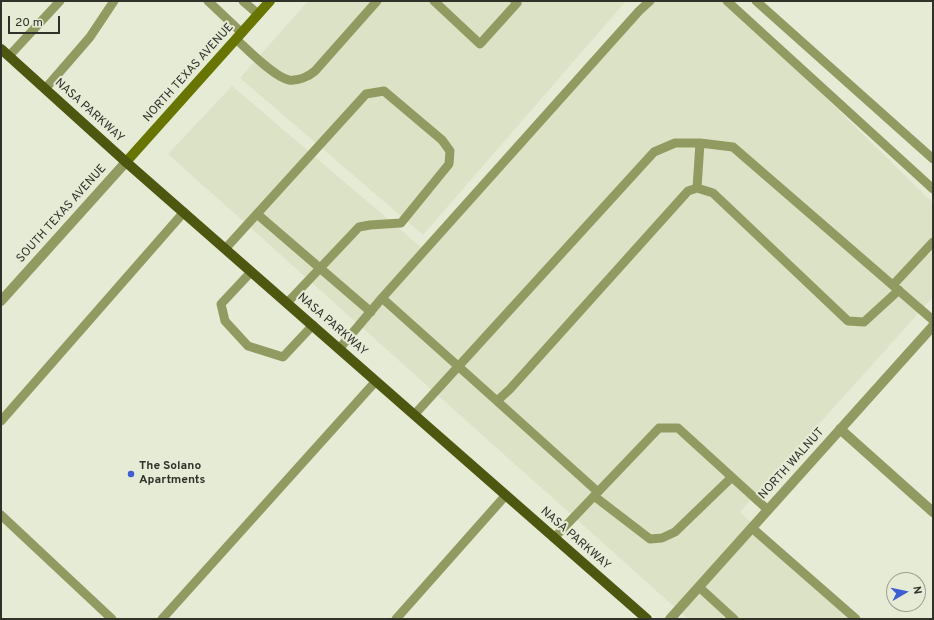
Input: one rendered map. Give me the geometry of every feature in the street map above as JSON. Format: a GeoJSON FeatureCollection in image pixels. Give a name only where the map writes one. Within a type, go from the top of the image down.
{"type":"FeatureCollection","features":[{"type":"Feature","properties":{"kind":"main road","name":"NASA PARKWAY"},"geometry":{"type":"LineString","coordinates":[[1,49],[126,162],[646,619]]}},
{"type":"Feature","properties":{"kind":"street","name":"NORTH TEXAS AVENUE"},"geometry":{"type":"LineString","coordinates":[[126,162],[270,1]]}},
{"type":"Feature","properties":{"kind":"street","name":"SOUTH TEXAS AVENUE"},"geometry":{"type":"LineString","coordinates":[[1,301],[126,162]]}},
{"type":"Feature","properties":{"kind":"street","name":"NORTH WALNUT"},"geometry":{"type":"LineString","coordinates":[[670,619],[933,326]]}},
{"type":"Feature","properties":{"kind":"street"},"geometry":{"type":"LineString","coordinates":[[840,429],[933,512]]}},
{"type":"Feature","properties":{"kind":"lane"},"geometry":{"type":"LineString","coordinates":[[9,56],[60,1]]}},
{"type":"Feature","properties":{"kind":"lane"},"geometry":{"type":"LineString","coordinates":[[45,89],[90,37],[114,1]]}},
{"type":"Feature","properties":{"kind":"lane"},"geometry":{"type":"LineString","coordinates":[[208,1],[264,64],[282,78],[288,80],[310,76],[377,1]]}},
{"type":"Feature","properties":{"kind":"lane"},"geometry":{"type":"LineString","coordinates":[[243,1],[258,14]]}},
{"type":"Feature","properties":{"kind":"lane"},"geometry":{"type":"LineString","coordinates":[[434,1],[480,44],[517,3],[515,1]]}},
{"type":"Feature","properties":{"kind":"lane"},"geometry":{"type":"LineString","coordinates":[[339,349],[382,298],[639,11],[650,1]]}},
{"type":"Feature","properties":{"kind":"lane"},"geometry":{"type":"LineString","coordinates":[[727,1],[933,189]]}},
{"type":"Feature","properties":{"kind":"lane"},"geometry":{"type":"LineString","coordinates":[[756,1],[933,159]]}},
{"type":"Feature","properties":{"kind":"lane"},"geometry":{"type":"LineString","coordinates":[[225,249],[366,94],[384,92],[442,140],[450,152],[450,164],[401,223],[359,227],[287,303]]}},
{"type":"Feature","properties":{"kind":"lane"},"geometry":{"type":"LineString","coordinates":[[414,415],[654,152],[675,143],[700,143],[733,147],[933,320]]}},
{"type":"Feature","properties":{"kind":"lane"},"geometry":{"type":"LineString","coordinates":[[697,188],[700,143]]}},
{"type":"Feature","properties":{"kind":"lane"},"geometry":{"type":"LineString","coordinates":[[497,401],[510,389],[688,191],[697,188],[713,193],[848,321],[864,322],[896,288],[933,242]]}},
{"type":"Feature","properties":{"kind":"lane"},"geometry":{"type":"LineString","coordinates":[[1,421],[184,212]]}},
{"type":"Feature","properties":{"kind":"lane"},"geometry":{"type":"LineString","coordinates":[[257,214],[371,312]]}},
{"type":"Feature","properties":{"kind":"lane"},"geometry":{"type":"LineString","coordinates":[[251,272],[221,304],[226,321],[248,346],[283,357],[313,325]]}},
{"type":"Feature","properties":{"kind":"lane"},"geometry":{"type":"LineString","coordinates":[[382,298],[459,366],[596,494],[650,539],[662,538],[675,532],[732,477]]}},
{"type":"Feature","properties":{"kind":"lane"},"geometry":{"type":"LineString","coordinates":[[162,619],[376,381]]}},
{"type":"Feature","properties":{"kind":"lane"},"geometry":{"type":"LineString","coordinates":[[554,538],[659,428],[678,428],[768,510]]}},
{"type":"Feature","properties":{"kind":"lane"},"geometry":{"type":"LineString","coordinates":[[396,619],[506,495]]}},
{"type":"Feature","properties":{"kind":"lane"},"geometry":{"type":"LineString","coordinates":[[1,515],[112,619]]}},
{"type":"Feature","properties":{"kind":"lane"},"geometry":{"type":"LineString","coordinates":[[752,528],[856,619]]}},
{"type":"Feature","properties":{"kind":"lane"},"geometry":{"type":"LineString","coordinates":[[699,587],[734,619]]}},
{"type":"Feature","properties":{"kind":"shaded area"},"geometry":{"type":"Polygon","coordinates":[[[308,1],[626,1],[423,235],[240,78],[308,1]]]}},
{"type":"Feature","properties":{"kind":"shaded area"},"geometry":{"type":"Polygon","coordinates":[[[645,1],[727,1],[933,203],[933,297],[740,512],[852,619],[688,619],[168,154],[232,86],[422,248],[645,1]]]}},
{"type":"Feature","properties":{"kind":"place","name":"The Solano Apartments"},"geometry":{"type":"Point","coordinates":[131,474]}}]}
